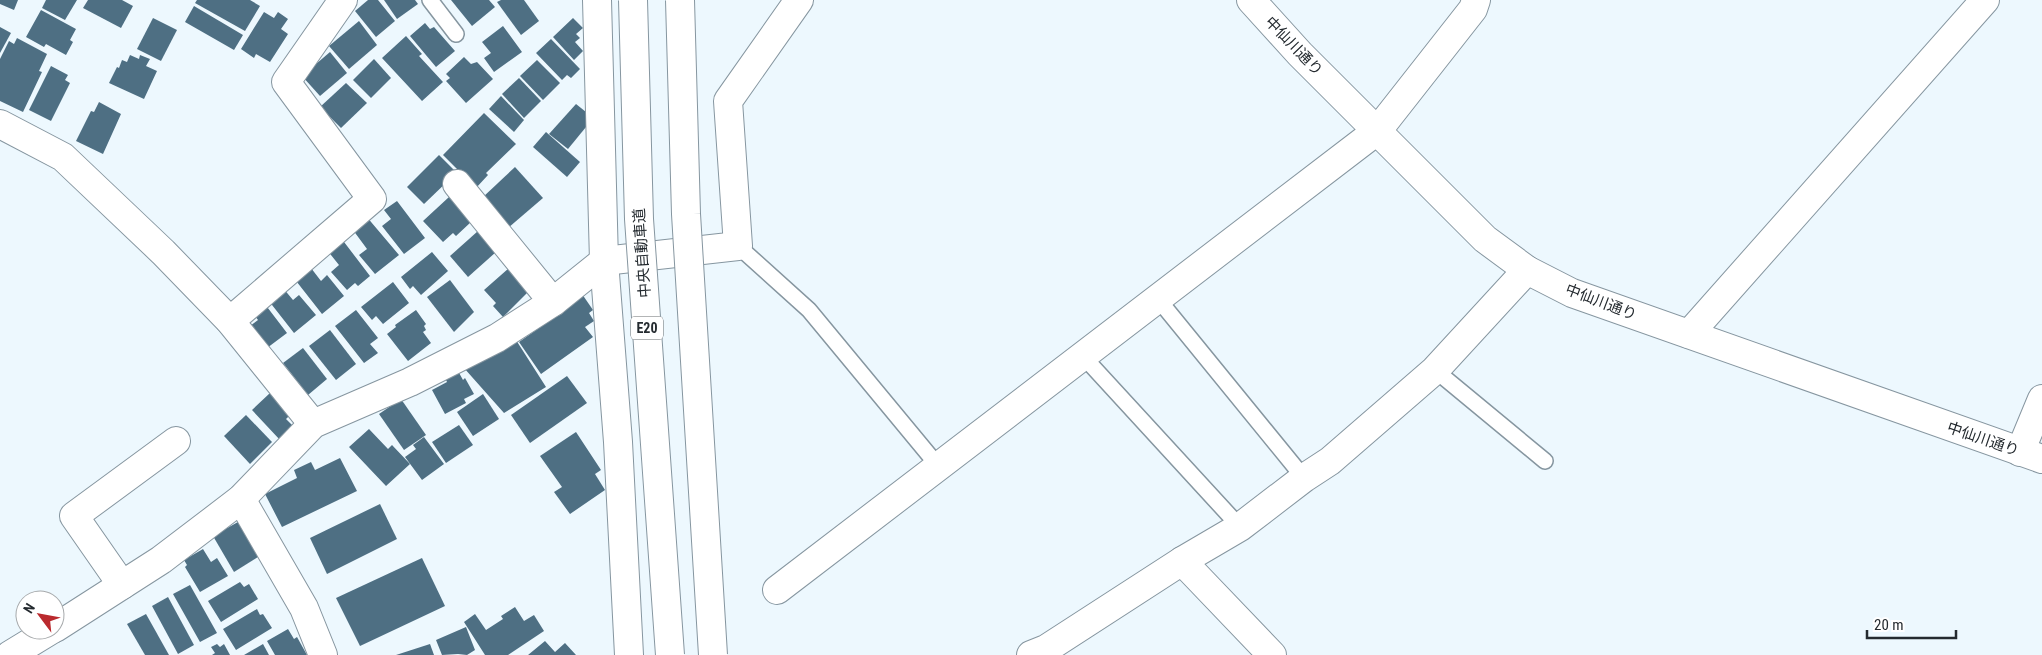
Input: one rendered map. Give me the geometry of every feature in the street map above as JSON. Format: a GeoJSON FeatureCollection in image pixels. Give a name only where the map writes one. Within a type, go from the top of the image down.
{"type":"FeatureCollection","features":[{"type":"Feature","properties":{"kind":"main road"},"geometry":{"type":"LineString","coordinates":[[230,321],[372,199],[286,82],[343,0]]}},
{"type":"Feature","properties":{"kind":"main road"},"geometry":{"type":"LineString","coordinates":[[597,0],[604,261],[618,442],[630,655]]}},
{"type":"Feature","properties":{"kind":"main road","name":"中央自動車道"},"geometry":{"type":"LineString","coordinates":[[634,0],[639,219],[670,655]]}},
{"type":"Feature","properties":{"kind":"main road"},"geometry":{"type":"LineString","coordinates":[[680,0],[686,214],[713,655]]}},
{"type":"Feature","properties":{"kind":"main road"},"geometry":{"type":"LineString","coordinates":[[65,622],[162,560],[241,499],[313,424],[410,382],[497,338],[553,302],[604,261],[738,246],[728,101],[799,0]]}},
{"type":"Feature","properties":{"kind":"main road","name":"中仙川通り"},"geometry":{"type":"LineString","coordinates":[[1251,0],[1300,54],[1485,238],[1527,270],[1572,292],[2031,456]]}},
{"type":"Feature","properties":{"kind":"main road"},"geometry":{"type":"LineString","coordinates":[[777,590],[1378,130],[1473,9],[1476,0]]}},
{"type":"Feature","properties":{"kind":"main road"},"geometry":{"type":"LineString","coordinates":[[1689,334],[1985,0]]}},
{"type":"Feature","properties":{"kind":"main road"},"geometry":{"type":"LineString","coordinates":[[0,124],[62,157],[163,252],[230,321],[313,424]]}},
{"type":"Feature","properties":{"kind":"main road"},"geometry":{"type":"LineString","coordinates":[[457,184],[553,302]]}},
{"type":"Feature","properties":{"kind":"main road"},"geometry":{"type":"LineString","coordinates":[[1042,653],[1182,561],[1240,527],[1330,460],[1435,370],[1527,270]]}},
{"type":"Feature","properties":{"kind":"main road"},"geometry":{"type":"LineString","coordinates":[[2031,456],[2042,399]]}},
{"type":"Feature","properties":{"kind":"main road"},"geometry":{"type":"LineString","coordinates":[[122,585],[74,516],[176,441]]}},
{"type":"Feature","properties":{"kind":"main road"},"geometry":{"type":"LineString","coordinates":[[241,499],[304,608],[323,655]]}},
{"type":"Feature","properties":{"kind":"main road"},"geometry":{"type":"LineString","coordinates":[[1182,561],[1272,655]]}},
{"type":"Feature","properties":{"kind":"main road"},"geometry":{"type":"LineString","coordinates":[[10,655],[35,640]]}},
{"type":"Feature","properties":{"kind":"lane"},"geometry":{"type":"LineString","coordinates":[[430,0],[456,34]]}},
{"type":"Feature","properties":{"kind":"lane"},"geometry":{"type":"LineString","coordinates":[[738,246],[809,310],[938,467]]}},
{"type":"Feature","properties":{"kind":"lane"},"geometry":{"type":"LineString","coordinates":[[1158,298],[1304,478]]}},
{"type":"Feature","properties":{"kind":"lane"},"geometry":{"type":"LineString","coordinates":[[1082,355],[1240,527]]}},
{"type":"Feature","properties":{"kind":"lane"},"geometry":{"type":"LineString","coordinates":[[1435,370],[1545,461]]}},
{"type":"Feature","properties":{"kind":"building"},"geometry":{"type":"Polygon","coordinates":[[[0,0],[18,0],[14,10],[0,4],[0,0]]]}},
{"type":"Feature","properties":{"kind":"building"},"geometry":{"type":"Polygon","coordinates":[[[46,0],[77,0],[65,20],[42,8],[46,0]]]}},
{"type":"Feature","properties":{"kind":"building"},"geometry":{"type":"Polygon","coordinates":[[[88,0],[122,0],[133,6],[121,28],[83,8],[88,0]]]}},
{"type":"Feature","properties":{"kind":"building"},"geometry":{"type":"Polygon","coordinates":[[[197,0],[250,0],[260,6],[245,31],[195,3],[197,0]]]}},
{"type":"Feature","properties":{"kind":"building"},"geometry":{"type":"Polygon","coordinates":[[[368,0],[378,0],[395,21],[376,37],[355,11],[368,0]]]}},
{"type":"Feature","properties":{"kind":"building"},"geometry":{"type":"Polygon","coordinates":[[[384,0],[415,0],[418,4],[397,19],[384,0]]]}},
{"type":"Feature","properties":{"kind":"building"},"geometry":{"type":"Polygon","coordinates":[[[451,0],[489,0],[495,7],[472,26],[451,0]]]}},
{"type":"Feature","properties":{"kind":"building"},"geometry":{"type":"Polygon","coordinates":[[[501,0],[524,0],[539,21],[521,35],[497,2],[501,0]]]}},
{"type":"Feature","properties":{"kind":"building"},"geometry":{"type":"Polygon","coordinates":[[[194,6],[243,35],[234,50],[185,22],[194,6]]]}},
{"type":"Feature","properties":{"kind":"building"},"geometry":{"type":"Polygon","coordinates":[[[41,10],[76,29],[70,40],[73,42],[66,55],[46,44],[44,47],[26,37],[41,10]]]}},
{"type":"Feature","properties":{"kind":"building"},"geometry":{"type":"Polygon","coordinates":[[[264,12],[274,18],[278,12],[288,19],[281,29],[288,34],[270,62],[256,54],[254,58],[241,49],[264,12]]]}},
{"type":"Feature","properties":{"kind":"building"},"geometry":{"type":"Polygon","coordinates":[[[153,18],[177,30],[161,61],[137,49],[153,18]]]}},
{"type":"Feature","properties":{"kind":"building"},"geometry":{"type":"Polygon","coordinates":[[[573,18],[583,28],[576,34],[580,38],[575,42],[583,51],[574,60],[553,37],[573,18]]]}},
{"type":"Feature","properties":{"kind":"building"},"geometry":{"type":"Polygon","coordinates":[[[359,21],[377,45],[349,69],[329,46],[359,21]]]}},
{"type":"Feature","properties":{"kind":"building"},"geometry":{"type":"Polygon","coordinates":[[[425,23],[430,29],[434,27],[455,51],[436,67],[410,36],[425,23]]]}},
{"type":"Feature","properties":{"kind":"building"},"geometry":{"type":"Polygon","coordinates":[[[503,26],[522,52],[494,72],[484,58],[491,53],[482,42],[503,26]]]}},
{"type":"Feature","properties":{"kind":"building"},"geometry":{"type":"Polygon","coordinates":[[[0,27],[11,33],[0,53],[0,27]]]}},
{"type":"Feature","properties":{"kind":"building"},"geometry":{"type":"Polygon","coordinates":[[[406,36],[422,54],[419,56],[443,82],[422,101],[382,58],[406,36]]]}},
{"type":"Feature","properties":{"kind":"building"},"geometry":{"type":"Polygon","coordinates":[[[17,38],[47,54],[39,71],[42,72],[23,112],[0,101],[0,59],[9,41],[14,44],[17,38]]]}},
{"type":"Feature","properties":{"kind":"building"},"geometry":{"type":"Polygon","coordinates":[[[551,39],[580,69],[571,78],[567,75],[562,80],[536,53],[551,39]]]}},
{"type":"Feature","properties":{"kind":"building"},"geometry":{"type":"Polygon","coordinates":[[[330,52],[347,73],[320,96],[302,76],[330,52]]]}},
{"type":"Feature","properties":{"kind":"building"},"geometry":{"type":"Polygon","coordinates":[[[130,55],[139,59],[140,55],[150,59],[146,66],[157,71],[144,99],[109,83],[122,60],[127,62],[130,55]]]}},
{"type":"Feature","properties":{"kind":"building"},"geometry":{"type":"Polygon","coordinates":[[[464,57],[471,64],[477,62],[493,79],[466,103],[446,81],[450,78],[446,74],[464,57]]]}},
{"type":"Feature","properties":{"kind":"building"},"geometry":{"type":"Polygon","coordinates":[[[374,59],[391,78],[371,98],[353,80],[374,59]]]}},
{"type":"Feature","properties":{"kind":"building"},"geometry":{"type":"Polygon","coordinates":[[[537,60],[560,83],[543,100],[520,76],[537,60]]]}},
{"type":"Feature","properties":{"kind":"building"},"geometry":{"type":"Polygon","coordinates":[[[51,66],[68,75],[65,80],[70,83],[51,121],[29,110],[51,66]]]}},
{"type":"Feature","properties":{"kind":"building"},"geometry":{"type":"Polygon","coordinates":[[[519,78],[541,101],[524,118],[502,94],[519,78]]]}},
{"type":"Feature","properties":{"kind":"building"},"geometry":{"type":"Polygon","coordinates":[[[346,83],[367,103],[341,128],[320,107],[346,83]]]}},
{"type":"Feature","properties":{"kind":"building"},"geometry":{"type":"Polygon","coordinates":[[[501,96],[524,120],[514,132],[489,109],[501,96]]]}},
{"type":"Feature","properties":{"kind":"building"},"geometry":{"type":"Polygon","coordinates":[[[99,102],[121,114],[103,154],[76,141],[91,111],[94,112],[99,102]]]}},
{"type":"Feature","properties":{"kind":"building"},"geometry":{"type":"Polygon","coordinates":[[[576,104],[586,112],[586,127],[568,149],[549,134],[576,104]]]}},
{"type":"Feature","properties":{"kind":"building"},"geometry":{"type":"Polygon","coordinates":[[[484,113],[516,144],[486,173],[488,175],[476,188],[443,155],[484,113]]]}},
{"type":"Feature","properties":{"kind":"building"},"geometry":{"type":"Polygon","coordinates":[[[546,132],[580,162],[567,177],[533,147],[546,132]]]}},
{"type":"Feature","properties":{"kind":"building"},"geometry":{"type":"Polygon","coordinates":[[[439,155],[455,171],[451,178],[424,204],[407,187],[439,155]]]}},
{"type":"Feature","properties":{"kind":"building"},"geometry":{"type":"Polygon","coordinates":[[[515,167],[543,198],[508,228],[482,198],[515,167]]]}},
{"type":"Feature","properties":{"kind":"building"},"geometry":{"type":"Polygon","coordinates":[[[449,197],[471,222],[456,236],[453,233],[443,242],[423,221],[449,197]]]}},
{"type":"Feature","properties":{"kind":"building"},"geometry":{"type":"Polygon","coordinates":[[[397,201],[425,238],[404,254],[382,226],[391,219],[384,210],[397,201]]]}},
{"type":"Feature","properties":{"kind":"building"},"geometry":{"type":"Polygon","coordinates":[[[366,216],[399,255],[375,274],[359,255],[367,249],[353,230],[366,216]]]}},
{"type":"Feature","properties":{"kind":"building"},"geometry":{"type":"Polygon","coordinates":[[[478,231],[496,252],[468,277],[450,256],[478,231]]]}},
{"type":"Feature","properties":{"kind":"building"},"geometry":{"type":"Polygon","coordinates":[[[341,238],[370,276],[358,286],[355,283],[347,290],[331,272],[339,265],[327,250],[341,238]]]}},
{"type":"Feature","properties":{"kind":"building"},"geometry":{"type":"Polygon","coordinates":[[[432,252],[448,271],[421,295],[413,286],[410,289],[401,277],[432,252]]]}},
{"type":"Feature","properties":{"kind":"building"},"geometry":{"type":"Polygon","coordinates":[[[311,268],[321,281],[327,275],[344,296],[322,314],[293,277],[311,268]]]}},
{"type":"Feature","properties":{"kind":"building"},"geometry":{"type":"Polygon","coordinates":[[[509,268],[529,291],[503,317],[493,306],[496,303],[484,290],[509,268]]]}},
{"type":"Feature","properties":{"kind":"building"},"geometry":{"type":"Polygon","coordinates":[[[450,280],[474,312],[454,332],[427,297],[450,280]]]}},
{"type":"Feature","properties":{"kind":"building"},"geometry":{"type":"Polygon","coordinates":[[[393,282],[409,303],[383,324],[376,316],[372,320],[361,307],[393,282]]]}},
{"type":"Feature","properties":{"kind":"building"},"geometry":{"type":"Polygon","coordinates":[[[283,288],[293,300],[299,295],[316,315],[294,333],[265,296],[283,288]]]}},
{"type":"Feature","properties":{"kind":"building"},"geometry":{"type":"Polygon","coordinates":[[[582,294],[593,310],[589,313],[594,321],[585,327],[593,337],[541,374],[519,342],[566,309],[564,307],[582,294]]]}},
{"type":"Feature","properties":{"kind":"building"},"geometry":{"type":"Polygon","coordinates":[[[261,299],[287,333],[267,348],[250,326],[258,320],[249,308],[261,299]]]}},
{"type":"Feature","properties":{"kind":"building"},"geometry":{"type":"Polygon","coordinates":[[[356,310],[378,338],[370,344],[378,353],[364,363],[335,326],[356,310]]]}},
{"type":"Feature","properties":{"kind":"building"},"geometry":{"type":"Polygon","coordinates":[[[416,310],[426,324],[424,326],[426,330],[423,332],[431,343],[408,361],[387,334],[396,327],[395,325],[416,310]]]}},
{"type":"Feature","properties":{"kind":"building"},"geometry":{"type":"Polygon","coordinates":[[[330,330],[356,364],[336,380],[309,346],[330,330]]]}},
{"type":"Feature","properties":{"kind":"building"},"geometry":{"type":"Polygon","coordinates":[[[516,340],[546,387],[504,413],[464,368],[477,360],[478,363],[516,340]]]}},
{"type":"Feature","properties":{"kind":"building"},"geometry":{"type":"Polygon","coordinates":[[[303,348],[327,379],[308,395],[283,363],[303,348]]]}},
{"type":"Feature","properties":{"kind":"building"},"geometry":{"type":"Polygon","coordinates":[[[458,371],[463,380],[465,378],[474,394],[464,399],[466,403],[445,414],[432,390],[447,382],[445,378],[458,371]]]}},
{"type":"Feature","properties":{"kind":"building"},"geometry":{"type":"Polygon","coordinates":[[[567,376],[587,403],[530,443],[511,415],[567,376]]]}},
{"type":"Feature","properties":{"kind":"building"},"geometry":{"type":"Polygon","coordinates":[[[270,393],[291,414],[286,419],[294,427],[280,440],[252,410],[270,393]]]}},
{"type":"Feature","properties":{"kind":"building"},"geometry":{"type":"Polygon","coordinates":[[[483,394],[499,419],[473,436],[457,412],[483,394]]]}},
{"type":"Feature","properties":{"kind":"building"},"geometry":{"type":"Polygon","coordinates":[[[401,399],[426,435],[404,450],[379,414],[401,399]]]}},
{"type":"Feature","properties":{"kind":"building"},"geometry":{"type":"Polygon","coordinates":[[[246,415],[272,442],[250,464],[224,436],[246,415]]]}},
{"type":"Feature","properties":{"kind":"building"},"geometry":{"type":"Polygon","coordinates":[[[459,425],[473,445],[446,463],[432,442],[459,425]]]}},
{"type":"Feature","properties":{"kind":"building"},"geometry":{"type":"Polygon","coordinates":[[[369,429],[388,449],[392,445],[410,464],[386,486],[349,447],[369,429]]]}},
{"type":"Feature","properties":{"kind":"building"},"geometry":{"type":"Polygon","coordinates":[[[576,432],[601,470],[595,474],[605,490],[570,514],[554,492],[562,487],[540,456],[576,432]]]}},
{"type":"Feature","properties":{"kind":"building"},"geometry":{"type":"Polygon","coordinates":[[[424,437],[444,464],[422,480],[405,457],[416,449],[413,445],[424,437]]]}},
{"type":"Feature","properties":{"kind":"building"},"geometry":{"type":"Polygon","coordinates":[[[340,458],[357,491],[282,527],[265,494],[297,478],[294,470],[311,462],[315,470],[340,458]]]}},
{"type":"Feature","properties":{"kind":"building"},"geometry":{"type":"Polygon","coordinates":[[[380,504],[397,539],[327,574],[310,538],[380,504]]]}},
{"type":"Feature","properties":{"kind":"building"},"geometry":{"type":"Polygon","coordinates":[[[238,522],[258,557],[234,572],[213,536],[238,522]]]}},
{"type":"Feature","properties":{"kind":"building"},"geometry":{"type":"Polygon","coordinates":[[[203,549],[211,562],[217,558],[228,576],[200,592],[185,567],[187,565],[184,560],[203,549]]]}},
{"type":"Feature","properties":{"kind":"building"},"geometry":{"type":"Polygon","coordinates":[[[422,558],[445,606],[360,646],[336,598],[422,558]]]}},
{"type":"Feature","properties":{"kind":"building"},"geometry":{"type":"Polygon","coordinates":[[[240,582],[244,587],[249,584],[258,599],[221,622],[208,601],[240,582]]]}},
{"type":"Feature","properties":{"kind":"building"},"geometry":{"type":"Polygon","coordinates":[[[190,585],[217,633],[200,642],[173,594],[190,585]]]}},
{"type":"Feature","properties":{"kind":"building"},"geometry":{"type":"Polygon","coordinates":[[[168,597],[194,645],[178,654],[152,606],[168,597]]]}},
{"type":"Feature","properties":{"kind":"building"},"geometry":{"type":"Polygon","coordinates":[[[515,607],[524,621],[534,615],[544,631],[508,655],[485,655],[464,622],[475,614],[486,630],[503,619],[501,616],[515,607]]]}},
{"type":"Feature","properties":{"kind":"building"},"geometry":{"type":"Polygon","coordinates":[[[257,609],[260,615],[263,614],[272,628],[236,650],[223,629],[257,609]]]}},
{"type":"Feature","properties":{"kind":"building"},"geometry":{"type":"Polygon","coordinates":[[[146,614],[169,655],[145,655],[127,624],[146,614]]]}},
{"type":"Feature","properties":{"kind":"building"},"geometry":{"type":"Polygon","coordinates":[[[466,627],[475,650],[467,655],[442,655],[436,640],[466,627]]]}},
{"type":"Feature","properties":{"kind":"building"},"geometry":{"type":"Polygon","coordinates":[[[288,629],[294,639],[297,637],[307,655],[275,655],[267,641],[288,629]]]}},
{"type":"Feature","properties":{"kind":"building"},"geometry":{"type":"Polygon","coordinates":[[[545,641],[555,652],[565,643],[576,655],[528,655],[545,641]]]}},
{"type":"Feature","properties":{"kind":"building"},"geometry":{"type":"Polygon","coordinates":[[[217,644],[220,647],[224,644],[230,655],[212,655],[215,653],[211,647],[217,644]]]}},
{"type":"Feature","properties":{"kind":"building"},"geometry":{"type":"Polygon","coordinates":[[[263,644],[269,655],[244,655],[263,644]]]}},
{"type":"Feature","properties":{"kind":"building"},"geometry":{"type":"Polygon","coordinates":[[[430,644],[434,655],[396,655],[430,644]]]}}]}
